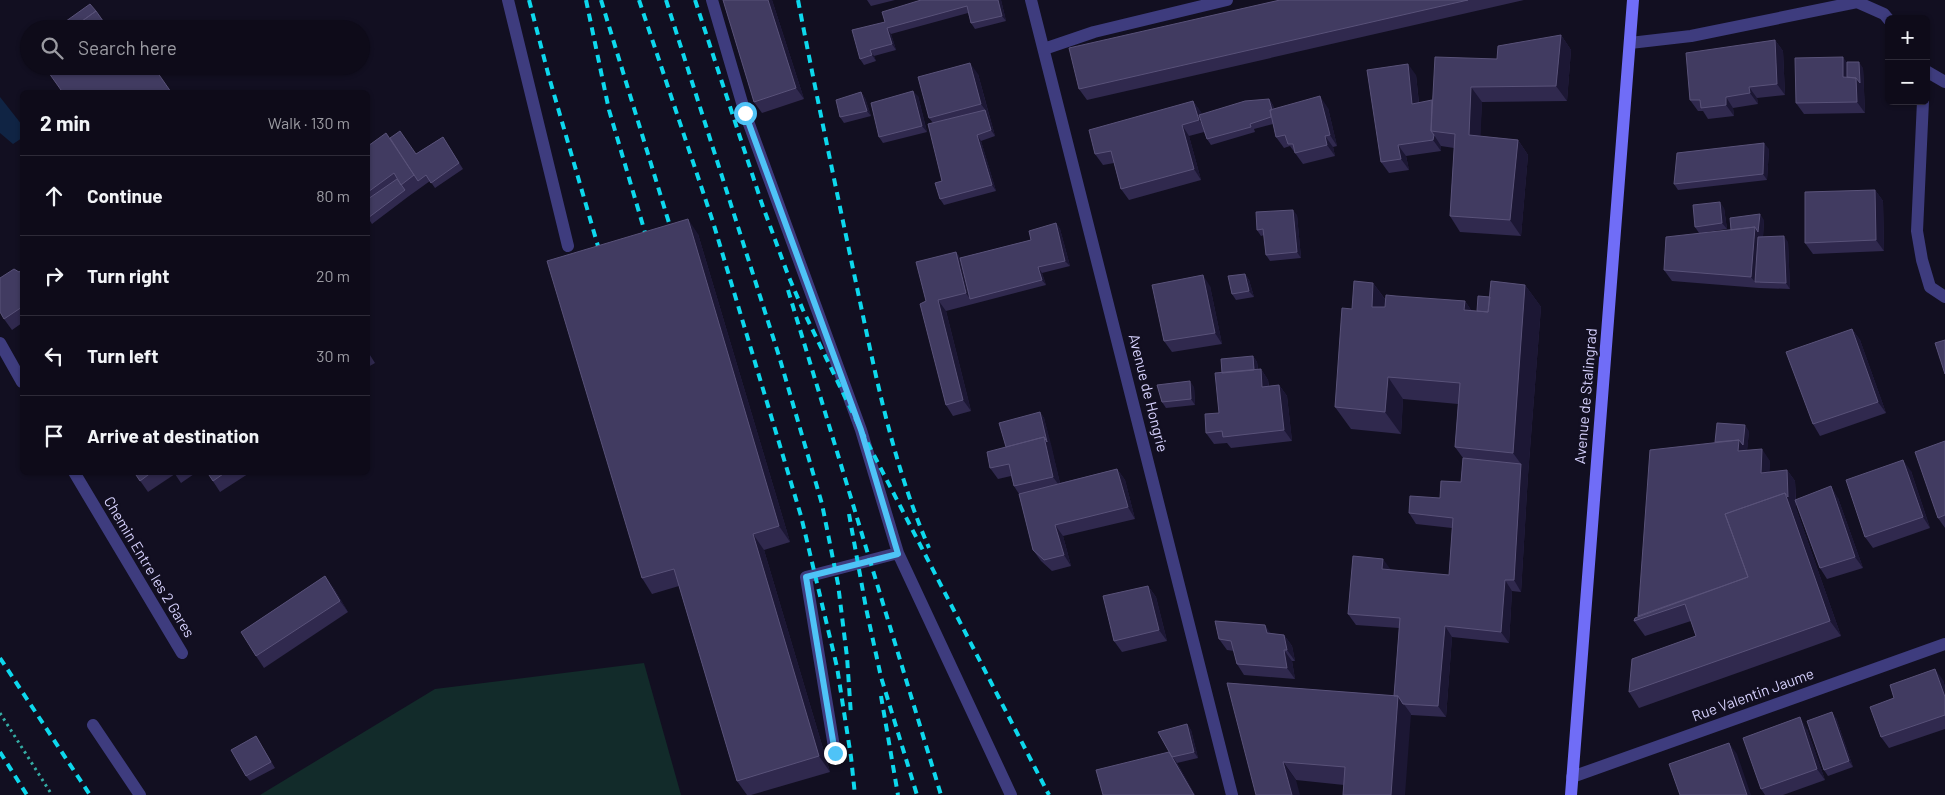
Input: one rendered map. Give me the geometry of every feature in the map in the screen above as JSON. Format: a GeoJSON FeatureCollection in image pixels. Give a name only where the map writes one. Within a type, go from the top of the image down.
{"type":"FeatureCollection","features":[{"type":"Feature","properties":{"kind":"main road","name":"Avenue de Stalingrad"},"geometry":{"type":"LineString","coordinates":[[1571,795],[1633,0]]}},
{"type":"Feature","properties":{"kind":"street"},"geometry":{"type":"LineString","coordinates":[[508,0],[568,246]]}},
{"type":"Feature","properties":{"kind":"street"},"geometry":{"type":"LineString","coordinates":[[712,0],[745,113],[861,430],[898,554],[1011,795]]}},
{"type":"Feature","properties":{"kind":"street","name":"Avenue de Hongrie"},"geometry":{"type":"LineString","coordinates":[[1031,0],[1232,795]]}},
{"type":"Feature","properties":{"kind":"street"},"geometry":{"type":"LineString","coordinates":[[1044,49],[1094,32],[1227,0]]}},
{"type":"Feature","properties":{"kind":"street"},"geometry":{"type":"LineString","coordinates":[[1630,43],[1692,36],[1857,2],[1885,15]]}},
{"type":"Feature","properties":{"kind":"street"},"geometry":{"type":"LineString","coordinates":[[1930,73],[1945,82]]}},
{"type":"Feature","properties":{"kind":"street"},"geometry":{"type":"LineString","coordinates":[[1923,105],[1917,231],[1922,260],[1930,287],[1945,296]]}},
{"type":"Feature","properties":{"kind":"street"},"geometry":{"type":"LineString","coordinates":[[0,343],[20,378]]}},
{"type":"Feature","properties":{"kind":"street","name":"Chemin Entre les 2 Gares"},"geometry":{"type":"LineString","coordinates":[[76,475],[182,653]]}},
{"type":"Feature","properties":{"kind":"street"},"geometry":{"type":"LineString","coordinates":[[835,753],[806,577],[898,554]]}},
{"type":"Feature","properties":{"kind":"street","name":"Rue Valentin Jaume"},"geometry":{"type":"LineString","coordinates":[[1572,777],[1945,644]]}},
{"type":"Feature","properties":{"kind":"street"},"geometry":{"type":"LineString","coordinates":[[93,724],[140,795]]}},
{"type":"Feature","properties":{"kind":"path"},"geometry":{"type":"LineString","coordinates":[[0,713],[52,795]]}},
{"type":"Feature","properties":{"kind":"green space"},"geometry":{"type":"Polygon","coordinates":[[[644,663],[681,795],[260,795],[435,689],[644,663]]]}},
{"type":"Feature","properties":{"kind":"water"},"geometry":{"type":"Polygon","coordinates":[[[0,97],[20,122],[20,139],[13,144],[0,133],[0,97]]]}},
{"type":"Feature","properties":{"kind":"building"},"geometry":{"type":"Polygon","coordinates":[[[723,0],[768,0],[796,88],[754,102],[723,0]]]}},
{"type":"Feature","properties":{"kind":"building"},"geometry":{"type":"Polygon","coordinates":[[[921,0],[998,0],[1002,16],[971,23],[967,6],[887,28],[892,44],[870,50],[872,55],[860,59],[852,30],[885,22],[882,12],[921,0]]]}},
{"type":"Feature","properties":{"kind":"building"},"geometry":{"type":"Polygon","coordinates":[[[1280,0],[1468,0],[1079,89],[1069,48],[1280,0]]]}},
{"type":"Feature","properties":{"kind":"building"},"geometry":{"type":"Polygon","coordinates":[[[90,4],[96,11],[84,20],[68,20],[90,4]]]}},
{"type":"Feature","properties":{"kind":"building"},"geometry":{"type":"Polygon","coordinates":[[[96,11],[102,20],[84,20],[96,11]]]}},
{"type":"Feature","properties":{"kind":"building"},"geometry":{"type":"Polygon","coordinates":[[[1561,35],[1556,86],[1471,87],[1469,135],[1518,140],[1510,220],[1450,216],[1455,134],[1431,131],[1435,57],[1497,59],[1498,46],[1561,35]]]}},
{"type":"Feature","properties":{"kind":"building"},"geometry":{"type":"Polygon","coordinates":[[[1775,40],[1777,84],[1749,87],[1750,93],[1726,97],[1726,105],[1701,108],[1700,100],[1690,100],[1686,53],[1775,40]]]}},
{"type":"Feature","properties":{"kind":"building"},"geometry":{"type":"Polygon","coordinates":[[[1843,57],[1843,77],[1856,78],[1857,102],[1796,103],[1795,58],[1843,57]]]}},
{"type":"Feature","properties":{"kind":"building"},"geometry":{"type":"Polygon","coordinates":[[[1847,62],[1859,62],[1860,83],[1856,78],[1847,77],[1847,62]]]}},
{"type":"Feature","properties":{"kind":"building"},"geometry":{"type":"Polygon","coordinates":[[[970,63],[981,104],[929,118],[918,77],[970,63]]]}},
{"type":"Feature","properties":{"kind":"building"},"geometry":{"type":"Polygon","coordinates":[[[1408,64],[1412,104],[1432,100],[1431,131],[1434,135],[1433,140],[1398,145],[1401,159],[1381,162],[1367,70],[1408,64]]]}},
{"type":"Feature","properties":{"kind":"building"},"geometry":{"type":"Polygon","coordinates":[[[50,75],[159,75],[170,90],[61,90],[50,75]]]}},
{"type":"Feature","properties":{"kind":"building"},"geometry":{"type":"Polygon","coordinates":[[[913,91],[922,126],[879,137],[871,103],[913,91]]]}},
{"type":"Feature","properties":{"kind":"building"},"geometry":{"type":"Polygon","coordinates":[[[861,92],[867,111],[840,117],[836,100],[861,92]]]}},
{"type":"Feature","properties":{"kind":"building"},"geometry":{"type":"Polygon","coordinates":[[[1320,96],[1330,135],[1325,136],[1327,145],[1295,153],[1293,144],[1288,144],[1285,135],[1276,137],[1270,110],[1320,96]]]}},
{"type":"Feature","properties":{"kind":"building"},"geometry":{"type":"Polygon","coordinates":[[[1269,99],[1272,110],[1270,110],[1271,117],[1250,124],[1251,127],[1207,139],[1199,115],[1245,101],[1269,99]]]}},
{"type":"Feature","properties":{"kind":"building"},"geometry":{"type":"Polygon","coordinates":[[[1193,101],[1199,120],[1182,125],[1194,169],[1121,189],[1111,151],[1095,154],[1089,130],[1193,101]]]}},
{"type":"Feature","properties":{"kind":"building"},"geometry":{"type":"Polygon","coordinates":[[[985,110],[991,130],[977,135],[992,185],[940,199],[935,183],[942,181],[928,124],[985,110]]]}},
{"type":"Feature","properties":{"kind":"building"},"geometry":{"type":"Polygon","coordinates":[[[400,131],[416,154],[443,137],[459,163],[431,183],[426,175],[418,181],[390,138],[400,131]]]}},
{"type":"Feature","properties":{"kind":"building"},"geometry":{"type":"Polygon","coordinates":[[[386,133],[414,175],[401,185],[394,173],[370,191],[370,145],[386,133]]]}},
{"type":"Feature","properties":{"kind":"building"},"geometry":{"type":"Polygon","coordinates":[[[1764,143],[1763,174],[1674,184],[1677,153],[1764,143]]]}},
{"type":"Feature","properties":{"kind":"building"},"geometry":{"type":"Polygon","coordinates":[[[397,179],[405,190],[370,216],[370,198],[397,179]]]}},
{"type":"Feature","properties":{"kind":"building"},"geometry":{"type":"Polygon","coordinates":[[[1875,190],[1876,240],[1805,243],[1805,192],[1875,190]]]}},
{"type":"Feature","properties":{"kind":"building"},"geometry":{"type":"Polygon","coordinates":[[[1720,202],[1722,223],[1695,227],[1693,205],[1720,202]]]}},
{"type":"Feature","properties":{"kind":"building"},"geometry":{"type":"Polygon","coordinates":[[[1293,210],[1297,252],[1266,255],[1263,229],[1257,230],[1256,212],[1293,210]]]}},
{"type":"Feature","properties":{"kind":"building"},"geometry":{"type":"Polygon","coordinates":[[[1760,214],[1758,232],[1755,227],[1731,230],[1730,218],[1760,214]]]}},
{"type":"Feature","properties":{"kind":"building"},"geometry":{"type":"Polygon","coordinates":[[[688,219],[779,526],[753,534],[819,756],[737,781],[674,569],[642,578],[547,261],[688,219]]]}},
{"type":"Feature","properties":{"kind":"building"},"geometry":{"type":"Polygon","coordinates":[[[1056,223],[1065,261],[1038,267],[1042,280],[970,299],[960,258],[1031,240],[1029,231],[1056,223]]]}},
{"type":"Feature","properties":{"kind":"building"},"geometry":{"type":"Polygon","coordinates":[[[1755,227],[1751,277],[1664,270],[1666,237],[1755,227]]]}},
{"type":"Feature","properties":{"kind":"building"},"geometry":{"type":"Polygon","coordinates":[[[1784,236],[1786,283],[1755,282],[1758,237],[1784,236]]]}},
{"type":"Feature","properties":{"kind":"building"},"geometry":{"type":"Polygon","coordinates":[[[956,252],[966,293],[938,300],[963,400],[946,405],[920,304],[926,301],[916,262],[956,252]]]}},
{"type":"Feature","properties":{"kind":"building"},"geometry":{"type":"Polygon","coordinates":[[[14,269],[20,271],[20,308],[4,319],[0,312],[0,278],[14,269]]]}},
{"type":"Feature","properties":{"kind":"building"},"geometry":{"type":"Polygon","coordinates":[[[1245,274],[1249,291],[1232,294],[1228,276],[1245,274]]]}},
{"type":"Feature","properties":{"kind":"building"},"geometry":{"type":"Polygon","coordinates":[[[1203,275],[1215,333],[1164,341],[1152,285],[1203,275]]]}},
{"type":"Feature","properties":{"kind":"building"},"geometry":{"type":"Polygon","coordinates":[[[1354,281],[1373,283],[1372,307],[1385,307],[1386,295],[1465,301],[1464,310],[1488,312],[1491,281],[1525,285],[1513,453],[1455,447],[1460,383],[1388,377],[1385,412],[1335,407],[1342,308],[1352,309],[1354,281]]]}},
{"type":"Feature","properties":{"kind":"building"},"geometry":{"type":"Polygon","coordinates":[[[1478,296],[1490,297],[1488,312],[1477,311],[1478,296]]]}},
{"type":"Feature","properties":{"kind":"building"},"geometry":{"type":"Polygon","coordinates":[[[1852,329],[1878,402],[1813,424],[1786,352],[1852,329]]]}},
{"type":"Feature","properties":{"kind":"building"},"geometry":{"type":"Polygon","coordinates":[[[1945,340],[1945,374],[1935,343],[1945,340]]]}},
{"type":"Feature","properties":{"kind":"building"},"geometry":{"type":"Polygon","coordinates":[[[1253,356],[1254,370],[1222,373],[1221,359],[1253,356]]]}},
{"type":"Feature","properties":{"kind":"building"},"geometry":{"type":"Polygon","coordinates":[[[1261,369],[1262,387],[1279,385],[1284,430],[1223,437],[1222,431],[1206,433],[1205,414],[1219,413],[1215,373],[1261,369]]]}},
{"type":"Feature","properties":{"kind":"building"},"geometry":{"type":"Polygon","coordinates":[[[1190,381],[1191,399],[1162,402],[1157,385],[1190,381]]]}},
{"type":"Feature","properties":{"kind":"building"},"geometry":{"type":"Polygon","coordinates":[[[1040,412],[1047,442],[1044,437],[1006,447],[999,423],[1040,412]]]}},
{"type":"Feature","properties":{"kind":"building"},"geometry":{"type":"Polygon","coordinates":[[[1717,423],[1745,425],[1743,445],[1739,440],[1715,442],[1717,423]]]}},
{"type":"Feature","properties":{"kind":"building"},"geometry":{"type":"Polygon","coordinates":[[[1044,437],[1053,477],[1014,486],[1009,464],[990,468],[987,452],[1044,437]]]}},
{"type":"Feature","properties":{"kind":"building"},"geometry":{"type":"Polygon","coordinates":[[[1739,440],[1738,451],[1762,449],[1761,473],[1787,470],[1788,497],[1785,493],[1725,514],[1748,577],[1638,616],[1650,450],[1739,440]]]}},
{"type":"Feature","properties":{"kind":"building"},"geometry":{"type":"Polygon","coordinates":[[[1945,441],[1945,515],[1938,518],[1915,452],[1945,441]]]}},
{"type":"Feature","properties":{"kind":"building"},"geometry":{"type":"Polygon","coordinates":[[[1463,458],[1521,464],[1514,580],[1505,580],[1501,632],[1445,626],[1438,706],[1403,704],[1398,696],[1394,696],[1400,618],[1348,614],[1353,556],[1383,559],[1382,569],[1449,575],[1453,518],[1409,513],[1410,496],[1440,498],[1441,481],[1461,482],[1463,458]]]}},
{"type":"Feature","properties":{"kind":"building"},"geometry":{"type":"Polygon","coordinates":[[[1903,460],[1923,517],[1865,537],[1846,480],[1903,460]]]}},
{"type":"Feature","properties":{"kind":"building"},"geometry":{"type":"Polygon","coordinates":[[[1117,469],[1128,507],[1055,525],[1064,555],[1044,560],[1033,550],[1019,494],[1117,469]]]}},
{"type":"Feature","properties":{"kind":"building"},"geometry":{"type":"Polygon","coordinates":[[[136,475],[148,475],[140,481],[136,475]]]}},
{"type":"Feature","properties":{"kind":"building"},"geometry":{"type":"Polygon","coordinates":[[[209,475],[222,475],[213,481],[209,475]]]}},
{"type":"Feature","properties":{"kind":"building"},"geometry":{"type":"Polygon","coordinates":[[[1831,486],[1855,557],[1820,568],[1795,500],[1831,486]]]}},
{"type":"Feature","properties":{"kind":"building"},"geometry":{"type":"Polygon","coordinates":[[[1785,493],[1830,621],[1629,692],[1632,659],[1696,636],[1685,604],[1634,621],[1635,618],[1748,577],[1725,514],[1785,493]]]}},
{"type":"Feature","properties":{"kind":"building"},"geometry":{"type":"Polygon","coordinates":[[[325,576],[340,601],[256,656],[241,632],[325,576]]]}},
{"type":"Feature","properties":{"kind":"building"},"geometry":{"type":"Polygon","coordinates":[[[1148,586],[1159,630],[1114,641],[1103,596],[1148,586]]]}},
{"type":"Feature","properties":{"kind":"building"},"geometry":{"type":"Polygon","coordinates":[[[1215,621],[1265,625],[1267,633],[1284,635],[1287,650],[1284,650],[1287,668],[1237,664],[1231,641],[1219,639],[1215,621]]]}},
{"type":"Feature","properties":{"kind":"building"},"geometry":{"type":"Polygon","coordinates":[[[1935,669],[1945,697],[1945,715],[1881,737],[1870,707],[1894,698],[1890,685],[1935,669]]]}},
{"type":"Feature","properties":{"kind":"building"},"geometry":{"type":"Polygon","coordinates":[[[1227,683],[1398,696],[1391,795],[1343,795],[1345,767],[1283,762],[1292,795],[1256,795],[1227,683]]]}},
{"type":"Feature","properties":{"kind":"building"},"geometry":{"type":"Polygon","coordinates":[[[1832,712],[1849,761],[1824,770],[1807,721],[1832,712]]]}},
{"type":"Feature","properties":{"kind":"building"},"geometry":{"type":"Polygon","coordinates":[[[1800,717],[1817,769],[1761,789],[1743,738],[1800,717]]]}},
{"type":"Feature","properties":{"kind":"building"},"geometry":{"type":"Polygon","coordinates":[[[1187,724],[1194,752],[1172,757],[1158,732],[1187,724]]]}},
{"type":"Feature","properties":{"kind":"building"},"geometry":{"type":"Polygon","coordinates":[[[256,736],[271,762],[246,776],[231,750],[256,736]]]}},
{"type":"Feature","properties":{"kind":"building"},"geometry":{"type":"Polygon","coordinates":[[[1729,743],[1747,795],[1680,795],[1669,764],[1729,743]]]}},
{"type":"Feature","properties":{"kind":"building"},"geometry":{"type":"Polygon","coordinates":[[[1169,752],[1194,795],[1103,795],[1096,770],[1169,752]]]}},
{"type":"Feature","properties":{"kind":"railway"},"geometry":{"type":"LineString","coordinates":[[529,0],[549,77],[602,260]]}},
{"type":"Feature","properties":{"kind":"railway"},"geometry":{"type":"LineString","coordinates":[[586,0],[609,110],[649,246]]}},
{"type":"Feature","properties":{"kind":"railway"},"geometry":{"type":"LineString","coordinates":[[601,0],[673,236]]}},
{"type":"Feature","properties":{"kind":"railway"},"geometry":{"type":"LineString","coordinates":[[639,0],[713,222],[801,516],[837,667],[855,795]]}},
{"type":"Feature","properties":{"kind":"railway"},"geometry":{"type":"LineString","coordinates":[[666,0],[779,356],[822,504],[838,584],[847,657],[851,715]]}},
{"type":"Feature","properties":{"kind":"railway"},"geometry":{"type":"LineString","coordinates":[[695,0],[762,204],[803,310],[861,430],[1049,795]]}},
{"type":"Feature","properties":{"kind":"railway"},"geometry":{"type":"LineString","coordinates":[[798,0],[835,186],[880,392],[906,487],[929,548]]}},
{"type":"Feature","properties":{"kind":"railway"},"geometry":{"type":"LineString","coordinates":[[788,290],[941,795]]}},
{"type":"Feature","properties":{"kind":"railway"},"geometry":{"type":"LineString","coordinates":[[849,514],[881,677],[917,795]]}},
{"type":"Feature","properties":{"kind":"railway"},"geometry":{"type":"LineString","coordinates":[[0,658],[90,795]]}},
{"type":"Feature","properties":{"kind":"railway"},"geometry":{"type":"LineString","coordinates":[[881,696],[898,795]]}},
{"type":"Feature","properties":{"kind":"railway"},"geometry":{"type":"LineString","coordinates":[[0,752],[27,795]]}},
{"type":"Feature","properties":{"kind":"route"},"geometry":{"type":"LineString","coordinates":[[745,113],[861,430],[898,554],[806,577],[835,753]]}}]}
